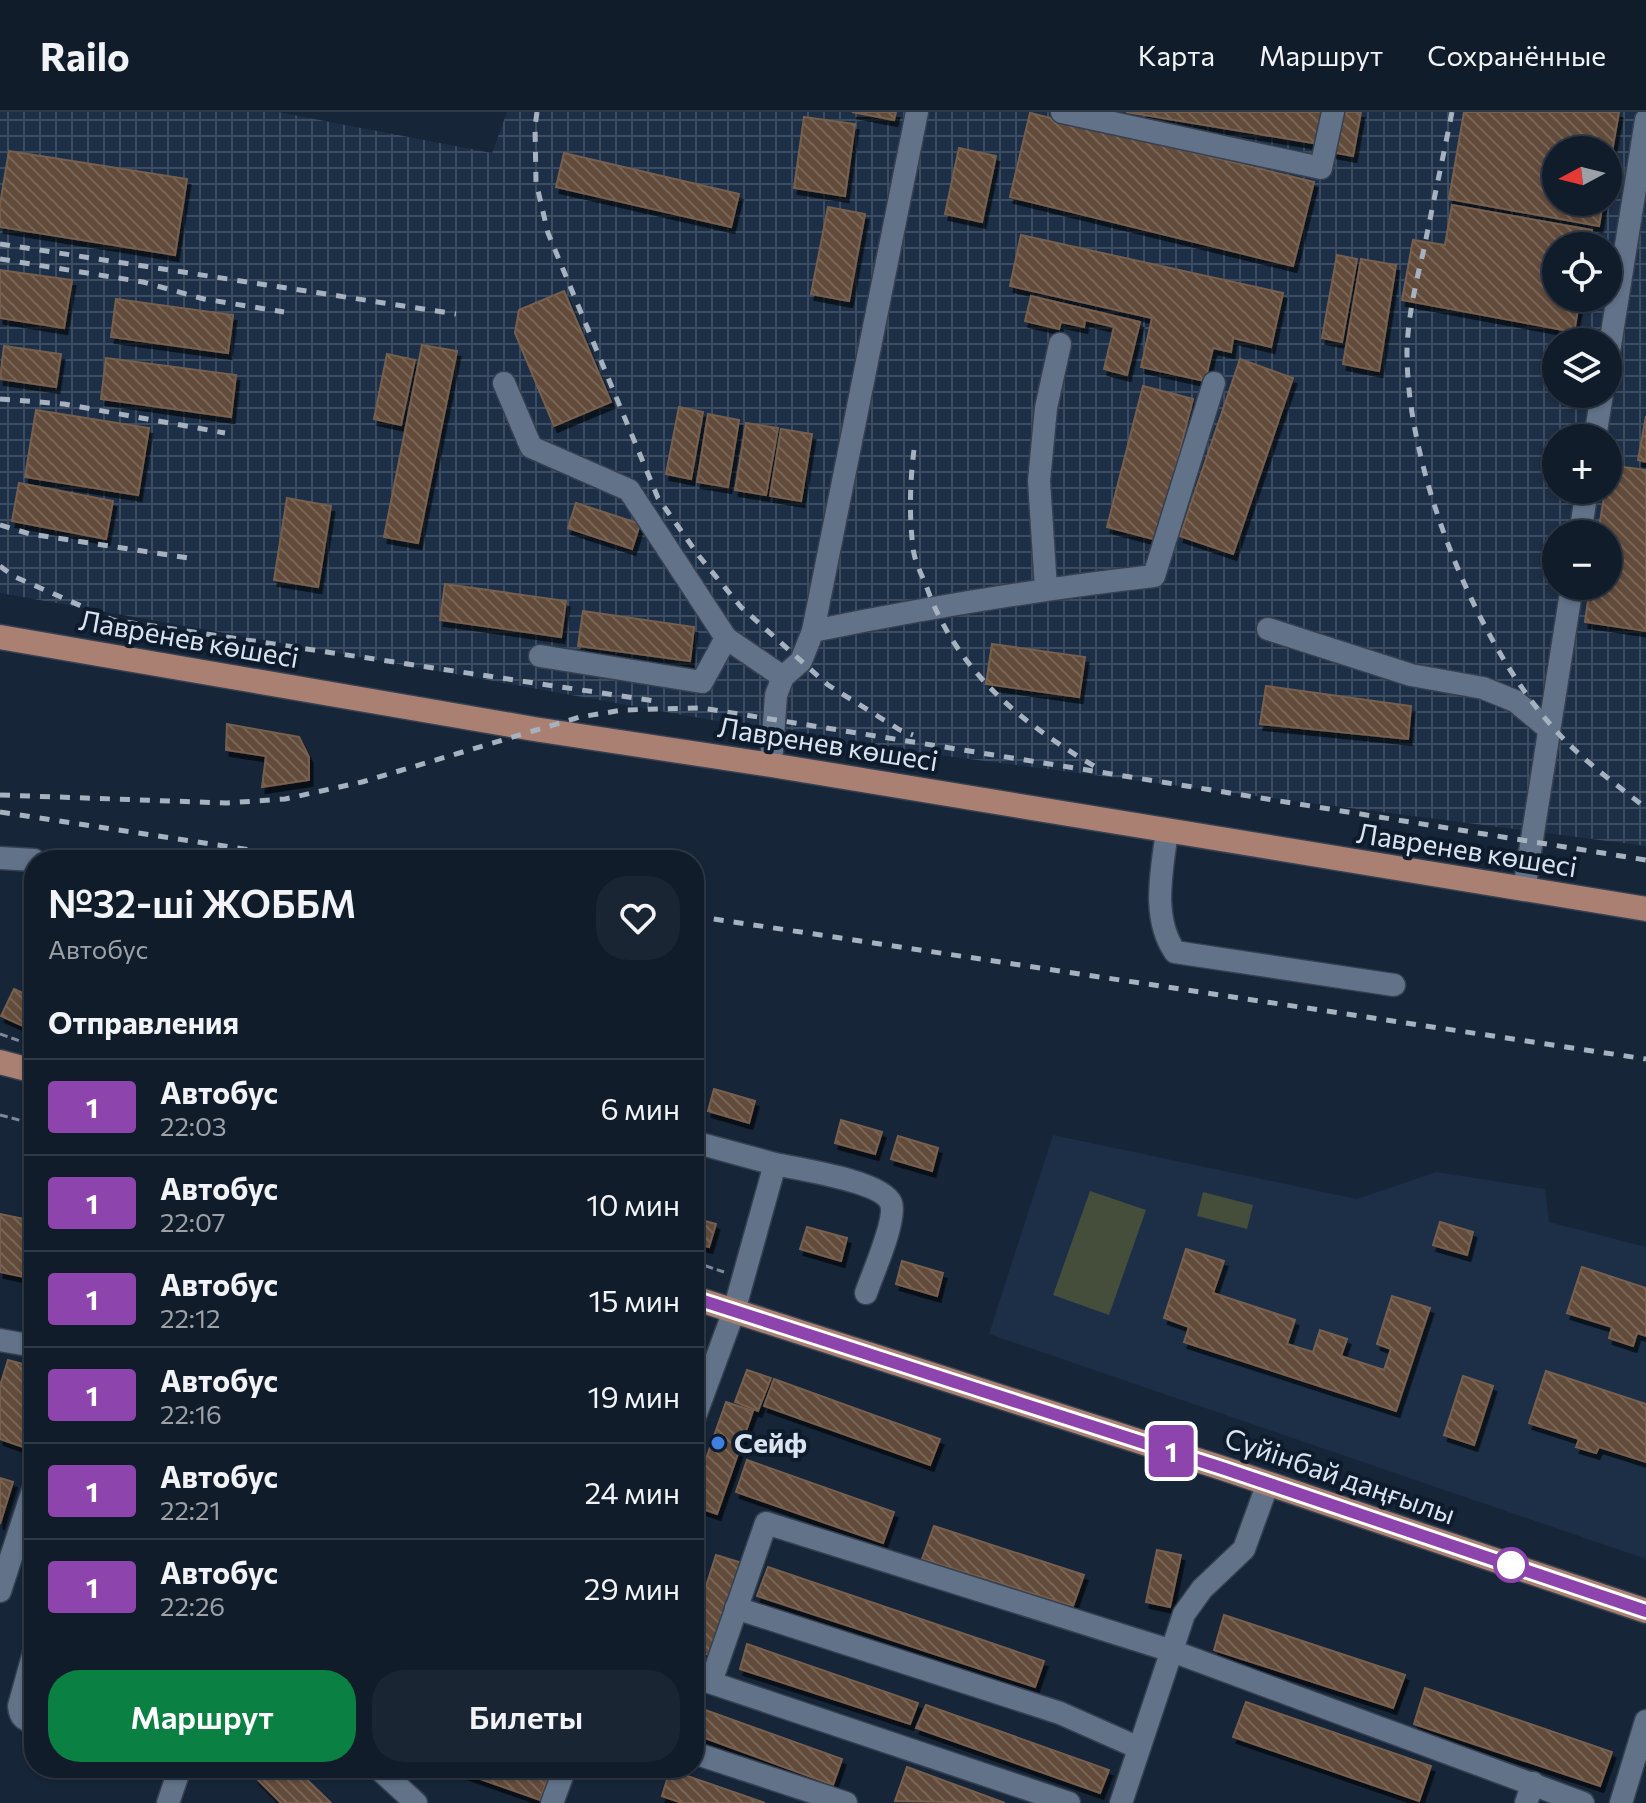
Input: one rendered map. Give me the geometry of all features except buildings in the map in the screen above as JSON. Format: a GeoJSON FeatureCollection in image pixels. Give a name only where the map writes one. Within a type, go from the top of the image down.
{"type":"FeatureCollection","features":[{"type":"Feature","properties":{"kind":"main road","name":"Лавренев көшесі"},"geometry":{"type":"LineString","coordinates":[[0,637],[518,726],[1646,909]]}},
{"type":"Feature","properties":{"kind":"main road","name":"Сүйінбай даңғылы"},"geometry":{"type":"LineString","coordinates":[[704,1301],[1268,1483],[1646,1611]]}},
{"type":"Feature","properties":{"kind":"street"},"geometry":{"type":"LineString","coordinates":[[771,765],[776,695],[783,677],[801,661],[813,631],[917,112]]}},
{"type":"Feature","properties":{"kind":"street"},"geometry":{"type":"LineString","coordinates":[[1062,112],[1321,168],[1333,112]]}},
{"type":"Feature","properties":{"kind":"street"},"geometry":{"type":"LineString","coordinates":[[1613,328],[1646,120]]}},
{"type":"Feature","properties":{"kind":"street"},"geometry":{"type":"LineString","coordinates":[[1046,588],[1039,481],[1046,408],[1060,344]]}},
{"type":"Feature","properties":{"kind":"street"},"geometry":{"type":"LineString","coordinates":[[504,383],[531,447],[629,490],[726,638],[783,677]]}},
{"type":"Feature","properties":{"kind":"street"},"geometry":{"type":"LineString","coordinates":[[813,631],[1046,588],[1154,576],[1214,383]]}},
{"type":"Feature","properties":{"kind":"street"},"geometry":{"type":"LineString","coordinates":[[1524,890],[1570,600]]}},
{"type":"Feature","properties":{"kind":"street"},"geometry":{"type":"LineString","coordinates":[[1268,629],[1411,675],[1483,688],[1515,701],[1549,729]]}},
{"type":"Feature","properties":{"kind":"street"},"geometry":{"type":"LineString","coordinates":[[540,656],[702,682],[726,638]]}},
{"type":"Feature","properties":{"kind":"street"},"geometry":{"type":"LineString","coordinates":[[1167,831],[1161,908],[1165,936],[1175,952],[1394,985]]}},
{"type":"Feature","properties":{"kind":"street"},"geometry":{"type":"LineString","coordinates":[[0,858],[24,859]]}},
{"type":"Feature","properties":{"kind":"street"},"geometry":{"type":"LineString","coordinates":[[704,1145],[881,1192],[891,1203],[891,1217],[866,1293]]}},
{"type":"Feature","properties":{"kind":"street"},"geometry":{"type":"LineString","coordinates":[[704,1392],[734,1311],[775,1164]]}},
{"type":"Feature","properties":{"kind":"street"},"geometry":{"type":"LineString","coordinates":[[0,1340],[24,1344]]}},
{"type":"Feature","properties":{"kind":"street"},"geometry":{"type":"LineString","coordinates":[[1121,1803],[1184,1614],[1202,1589],[1244,1549],[1268,1483]]}},
{"type":"Feature","properties":{"kind":"street"},"geometry":{"type":"LineString","coordinates":[[0,1591],[24,1518]]}},
{"type":"Feature","properties":{"kind":"street"},"geometry":{"type":"LineString","coordinates":[[704,1677],[736,1608],[766,1523],[1172,1651],[1530,1793],[1583,1803]]}},
{"type":"Feature","properties":{"kind":"street"},"geometry":{"type":"LineString","coordinates":[[736,1608],[1060,1713],[1139,1748]]}},
{"type":"Feature","properties":{"kind":"street"},"geometry":{"type":"LineString","coordinates":[[704,1679],[1055,1801]]}},
{"type":"Feature","properties":{"kind":"street"},"geometry":{"type":"LineString","coordinates":[[24,1688],[19,1706],[20,1715],[24,1717]]}},
{"type":"Feature","properties":{"kind":"street"},"geometry":{"type":"LineString","coordinates":[[1621,1803],[1646,1721]]}},
{"type":"Feature","properties":{"kind":"street"},"geometry":{"type":"LineString","coordinates":[[704,1756],[846,1803]]}},
{"type":"Feature","properties":{"kind":"street"},"geometry":{"type":"LineString","coordinates":[[168,1803],[177,1778]]}},
{"type":"Feature","properties":{"kind":"street"},"geometry":{"type":"LineString","coordinates":[[389,1778],[416,1803]]}},
{"type":"Feature","properties":{"kind":"street"},"geometry":{"type":"LineString","coordinates":[[552,1803],[561,1778]]}},
{"type":"Feature","properties":{"kind":"path"},"geometry":{"type":"LineString","coordinates":[[0,1034],[18,1061]]}},
{"type":"Feature","properties":{"kind":"path"},"geometry":{"type":"LineString","coordinates":[[0,1115],[24,1121]]}},
{"type":"Feature","properties":{"kind":"path"},"geometry":{"type":"LineString","coordinates":[[704,1265],[743,1279]]}},
{"type":"Feature","properties":{"kind":"shaded area"},"geometry":{"type":"Polygon","coordinates":[[[0,112],[278,112],[492,153],[507,112],[1646,112],[1646,846],[829,741],[0,593],[0,112]]]}},
{"type":"Feature","properties":{"kind":"shaded area"},"geometry":{"type":"Polygon","coordinates":[[[1053,1135],[1357,1199],[1436,1172],[1545,1189],[1549,1222],[1646,1247],[1646,1559],[989,1334],[1053,1135]]]}},
{"type":"Feature","properties":{"kind":"green space"},"geometry":{"type":"Polygon","coordinates":[[[1090,1191],[1146,1210],[1109,1315],[1053,1295],[1090,1191]]]}},
{"type":"Feature","properties":{"kind":"green space"},"geometry":{"type":"Polygon","coordinates":[[[1203,1192],[1253,1205],[1247,1229],[1197,1216],[1203,1192]]]}},
{"type":"Feature","properties":{"kind":"railway"},"geometry":{"type":"LineString","coordinates":[[537,112],[536,182],[548,233],[658,498],[699,556],[741,607],[828,685],[913,735]]}},
{"type":"Feature","properties":{"kind":"railway"},"geometry":{"type":"LineString","coordinates":[[1452,112],[1413,299],[1407,350],[1418,446],[1432,497],[1471,598],[1522,688],[1572,747],[1646,808]]}},
{"type":"Feature","properties":{"kind":"railway"},"geometry":{"type":"LineString","coordinates":[[0,244],[456,314]]}},
{"type":"Feature","properties":{"kind":"railway"},"geometry":{"type":"LineString","coordinates":[[0,259],[143,282],[204,299],[284,312]]}},
{"type":"Feature","properties":{"kind":"railway"},"geometry":{"type":"LineString","coordinates":[[0,399],[64,404],[225,433]]}},
{"type":"Feature","properties":{"kind":"railway"},"geometry":{"type":"LineString","coordinates":[[914,450],[910,498],[914,552],[940,618],[955,645],[994,692],[1041,731],[1094,766]]}},
{"type":"Feature","properties":{"kind":"railway"},"geometry":{"type":"LineString","coordinates":[[0,525],[30,534],[195,559]]}},
{"type":"Feature","properties":{"kind":"railway"},"geometry":{"type":"LineString","coordinates":[[0,566],[13,576],[113,620],[655,701]]}},
{"type":"Feature","properties":{"kind":"railway"},"geometry":{"type":"LineString","coordinates":[[0,795],[227,803],[285,799],[362,782],[580,717],[623,710],[702,708],[1646,860]]}},
{"type":"Feature","properties":{"kind":"railway"},"geometry":{"type":"LineString","coordinates":[[0,812],[251,850]]}},
{"type":"Feature","properties":{"kind":"railway"},"geometry":{"type":"LineString","coordinates":[[704,918],[1646,1059]]}},
{"type":"Feature","properties":{"kind":"bus line","name":"1"},"geometry":{"type":"LineString","coordinates":[[704,1301],[1225,1469],[1646,1611]]}},
{"type":"Feature","properties":{"kind":"place","name":"Сейф"},"geometry":{"type":"Point","coordinates":[718,1443]}}]}
